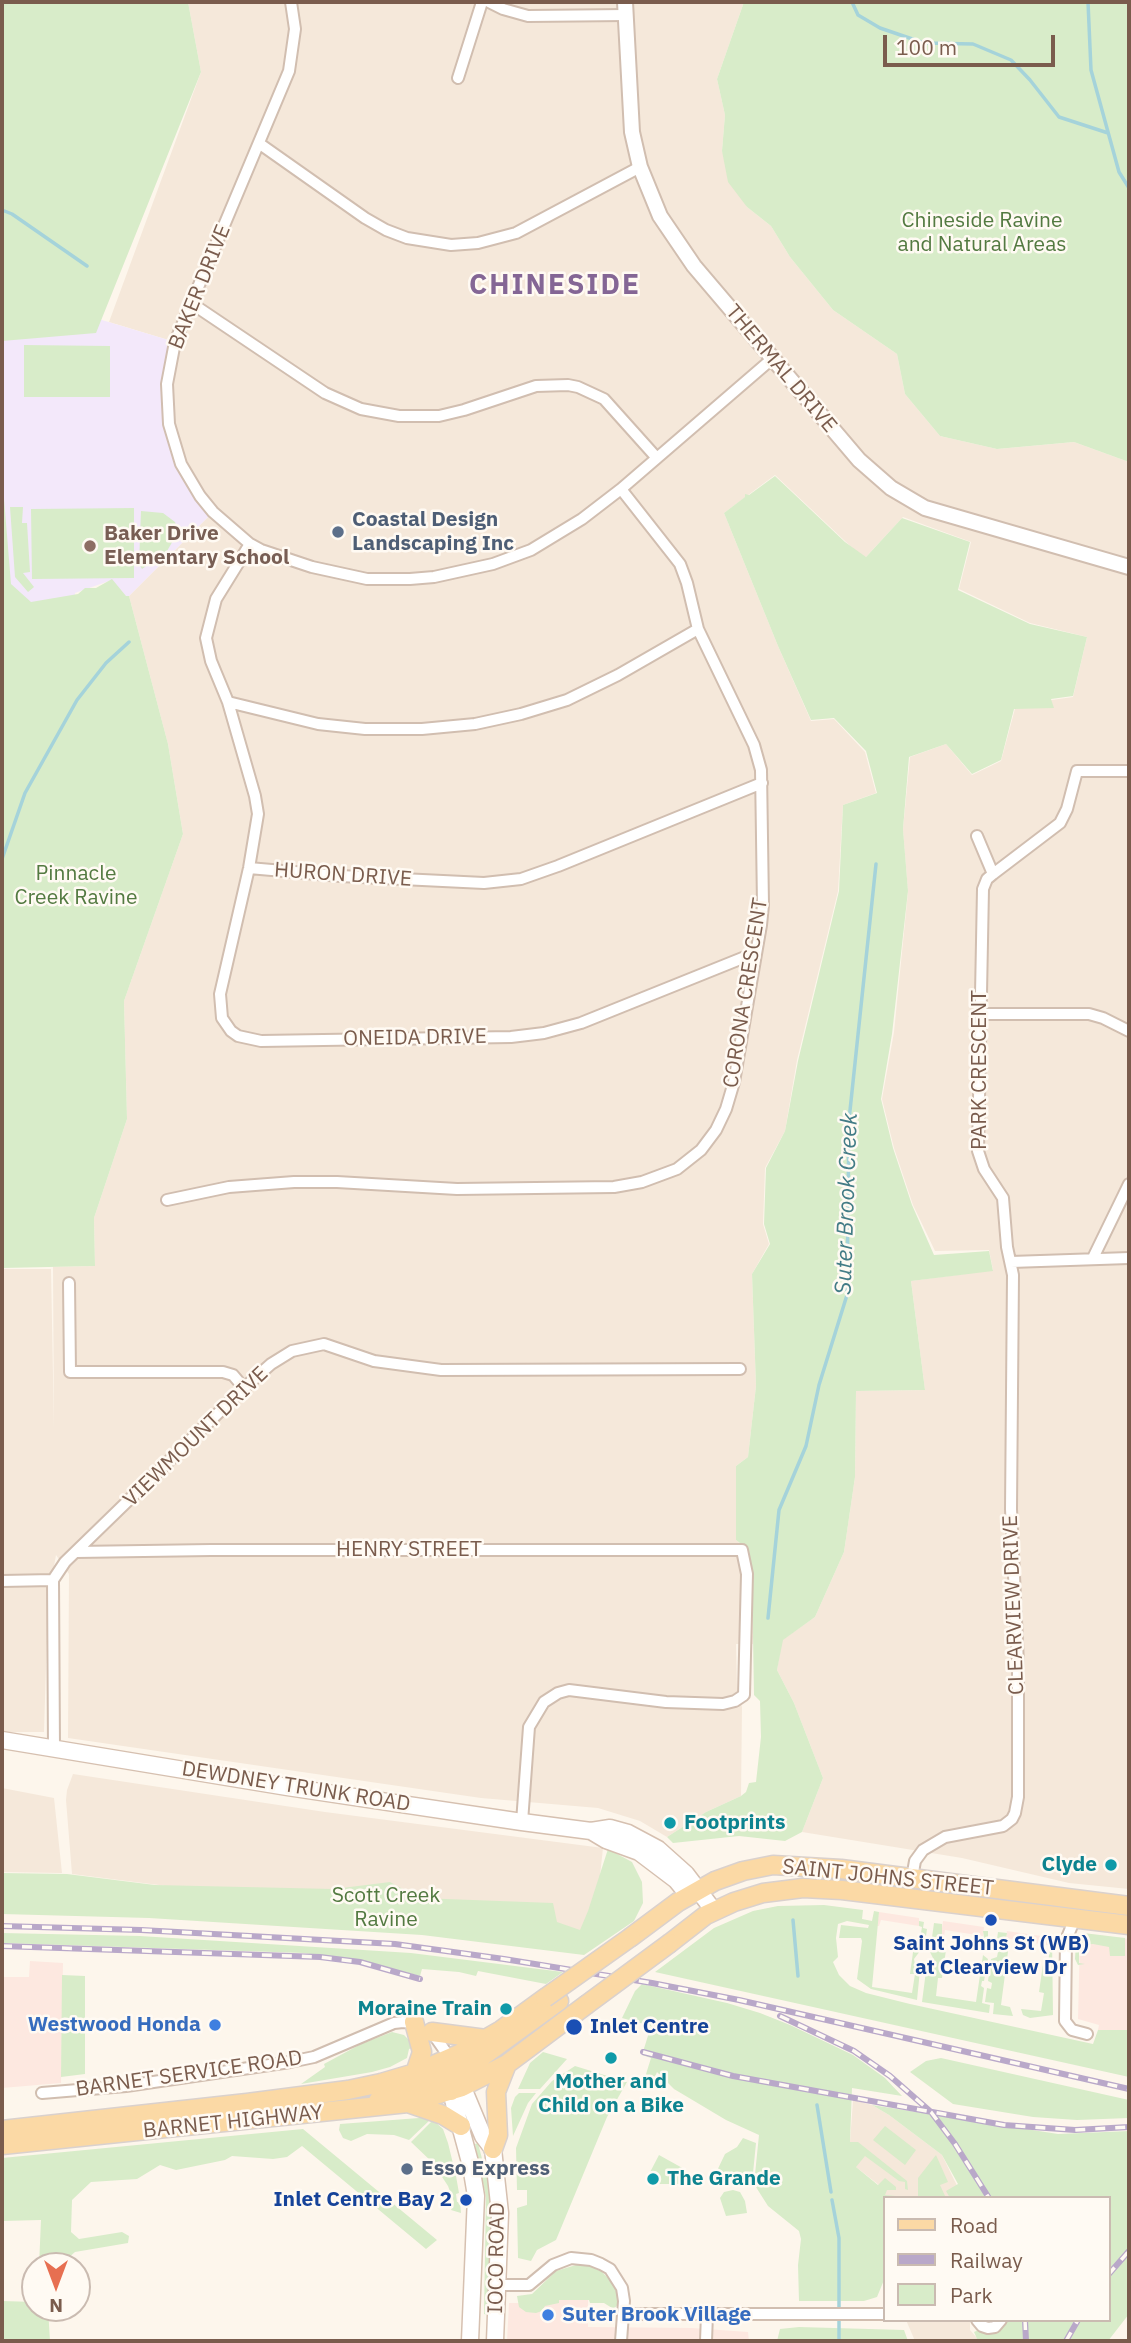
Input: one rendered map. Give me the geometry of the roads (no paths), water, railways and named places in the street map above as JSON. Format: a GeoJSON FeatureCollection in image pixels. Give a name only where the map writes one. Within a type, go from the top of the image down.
{"type":"FeatureCollection","features":[{"type":"Feature","properties":{"kind":"main road","name":"DEWDNEY TRUNK ROAD"},"geometry":{"type":"LineString","coordinates":[[2,1740],[591,1831],[606,1840],[639,1852],[693,1893],[710,1913]]}},
{"type":"Feature","properties":{"kind":"main road","name":"SAINT JOHNS STREET"},"geometry":{"type":"LineString","coordinates":[[450,2071],[486,2039],[552,2000],[693,1893],[743,1871],[773,1865],[813,1866],[1129,1906]]}},
{"type":"Feature","properties":{"kind":"main road","name":"SAINT JOHNS STREET"},"geometry":{"type":"LineString","coordinates":[[450,2071],[507,2064],[710,1913],[763,1893],[803,1888],[842,1890],[1129,1925]]}},
{"type":"Feature","properties":{"kind":"main road"},"geometry":{"type":"LineString","coordinates":[[365,2108],[450,2071],[552,2000]]}},
{"type":"Feature","properties":{"kind":"main road"},"geometry":{"type":"LineString","coordinates":[[414,2022],[422,2052],[415,2073]]}},
{"type":"Feature","properties":{"kind":"main road"},"geometry":{"type":"LineString","coordinates":[[432,2032],[486,2039]]}},
{"type":"Feature","properties":{"kind":"main road"},"geometry":{"type":"LineString","coordinates":[[493,2149],[498,2136],[496,2092],[507,2064]]}},
{"type":"Feature","properties":{"kind":"main road","name":"BARNET HIGHWAY"},"geometry":{"type":"LineString","coordinates":[[2,2130],[327,2094],[415,2073],[450,2071]]}},
{"type":"Feature","properties":{"kind":"main road","name":"BARNET HIGHWAY"},"geometry":{"type":"LineString","coordinates":[[2,2146],[408,2103],[450,2071]]}},
{"type":"Feature","properties":{"kind":"main road","name":"IOCO ROAD"},"geometry":{"type":"LineString","coordinates":[[450,2071],[475,2196],[470,2341]]}},
{"type":"Feature","properties":{"kind":"main road","name":"IOCO ROAD"},"geometry":{"type":"LineString","coordinates":[[450,2071],[483,2136],[493,2149],[500,2213],[495,2341]]}},
{"type":"Feature","properties":{"kind":"main road"},"geometry":{"type":"LineString","coordinates":[[408,2103],[443,2115],[461,2126]]}},
{"type":"Feature","properties":{"kind":"street","name":"BAKER DRIVE"},"geometry":{"type":"LineString","coordinates":[[291,2],[295,29],[292,60],[260,144],[175,342],[168,372],[167,396],[173,439],[181,464],[213,512],[250,544],[312,567],[367,579],[434,577],[493,564],[531,550],[582,519],[621,489],[772,358]]}},
{"type":"Feature","properties":{"kind":"street"},"geometry":{"type":"LineString","coordinates":[[458,78],[482,2]]}},
{"type":"Feature","properties":{"kind":"street"},"geometry":{"type":"LineString","coordinates":[[489,2],[528,16],[625,8]]}},
{"type":"Feature","properties":{"kind":"street","name":"THERMAL DRIVE"},"geometry":{"type":"LineString","coordinates":[[625,8],[630,117],[640,167],[653,202],[675,239],[869,471],[902,496],[943,514],[1129,567]]}},
{"type":"Feature","properties":{"kind":"street"},"geometry":{"type":"LineString","coordinates":[[260,144],[386,230],[415,240],[451,245],[478,243],[516,233],[640,167]]}},
{"type":"Feature","properties":{"kind":"street"},"geometry":{"type":"LineString","coordinates":[[191,303],[325,393],[361,409],[399,416],[439,415],[464,410],[536,386],[568,385],[604,399],[656,457]]}},
{"type":"Feature","properties":{"kind":"street","name":"CORONA CRESCENT"},"geometry":{"type":"LineString","coordinates":[[167,1200],[229,1187],[282,1183],[337,1182],[457,1189],[614,1187],[660,1177],[677,1169],[701,1150],[716,1130],[734,1082],[763,905],[760,762],[698,629],[680,564],[621,489]]}},
{"type":"Feature","properties":{"kind":"street","name":"HURON DRIVE"},"geometry":{"type":"LineString","coordinates":[[250,544],[216,599],[206,638],[255,796],[258,814],[249,868],[340,876],[471,882],[521,879],[762,783]]}},
{"type":"Feature","properties":{"kind":"street"},"geometry":{"type":"LineString","coordinates":[[228,702],[318,724],[365,729],[422,729],[475,724],[567,700],[618,675],[698,629]]}},
{"type":"Feature","properties":{"kind":"street"},"geometry":{"type":"LineString","coordinates":[[977,836],[993,874],[1060,823],[1067,809],[1077,771],[1129,771]]}},
{"type":"Feature","properties":{"kind":"street","name":"ONEIDA DRIVE"},"geometry":{"type":"LineString","coordinates":[[249,868],[219,994],[222,1018],[226,1026],[238,1036],[247,1039],[261,1041],[511,1037],[544,1033],[581,1023],[755,953]]}},
{"type":"Feature","properties":{"kind":"street","name":"PARK CRESCENT"},"geometry":{"type":"LineString","coordinates":[[993,874],[982,889],[978,1151],[984,1169],[1003,1198],[1007,1247],[1011,1262]]}},
{"type":"Feature","properties":{"kind":"street"},"geometry":{"type":"LineString","coordinates":[[980,1014],[1089,1014],[1129,1031]]}},
{"type":"Feature","properties":{"kind":"street"},"geometry":{"type":"LineString","coordinates":[[1093,1258],[1129,1184]]}},
{"type":"Feature","properties":{"kind":"street"},"geometry":{"type":"LineString","coordinates":[[1011,1262],[1129,1258]]}},
{"type":"Feature","properties":{"kind":"street","name":"CLEARVIEW DRIVE"},"geometry":{"type":"LineString","coordinates":[[912,1878],[915,1861],[923,1850],[945,1837],[1003,1826],[1012,1819],[1017,1805],[1018,1664],[1011,1518],[1011,1262]]}},
{"type":"Feature","properties":{"kind":"street"},"geometry":{"type":"LineString","coordinates":[[69,1283],[70,1372],[223,1372],[233,1375],[244,1388]]}},
{"type":"Feature","properties":{"kind":"street","name":"VIEWMOUNT DRIVE"},"geometry":{"type":"LineString","coordinates":[[53,1580],[65,1562],[244,1388],[271,1364],[292,1351],[324,1344],[374,1361],[441,1370],[740,1369]]}},
{"type":"Feature","properties":{"kind":"street","name":"HENRY STREET"},"geometry":{"type":"LineString","coordinates":[[76,1552],[742,1550],[747,1574],[744,1695],[735,1701],[711,1703],[666,1702],[569,1690],[558,1693],[544,1702],[529,1727],[522,1822]]}},
{"type":"Feature","properties":{"kind":"street"},"geometry":{"type":"LineString","coordinates":[[2,1581],[53,1580],[54,1749]]}},
{"type":"Feature","properties":{"kind":"street"},"geometry":{"type":"LineString","coordinates":[[1084,1901],[1066,1940],[1065,2021],[1073,2030],[1087,2034]]}},
{"type":"Feature","properties":{"kind":"street"},"geometry":{"type":"LineString","coordinates":[[414,2022],[432,2032],[450,2071]]}},
{"type":"Feature","properties":{"kind":"street","name":"BARNET SERVICE ROAD"},"geometry":{"type":"LineString","coordinates":[[42,2093],[126,2086],[290,2062],[314,2057],[379,2028],[414,2022]]}},
{"type":"Feature","properties":{"kind":"street"},"geometry":{"type":"LineString","coordinates":[[499,2285],[529,2285],[561,2261],[571,2258],[591,2260],[610,2269],[616,2277],[624,2301],[621,2341]]}},
{"type":"Feature","properties":{"kind":"street"},"geometry":{"type":"LineString","coordinates":[[623,2315],[883,2314]]}},
{"type":"Feature","properties":{"kind":"street"},"geometry":{"type":"LineString","coordinates":[[706,2341],[707,2315]]}},
{"type":"Feature","properties":{"kind":"street"},"geometry":{"type":"LineString","coordinates":[[979,2322],[992,2334]]}},
{"type":"Feature","properties":{"kind":"waterway"},"geometry":{"type":"LineString","coordinates":[[852,2],[858,15],[880,28],[924,43],[973,44],[1011,60],[1059,117],[1108,133]]}},
{"type":"Feature","properties":{"kind":"waterway"},"geometry":{"type":"LineString","coordinates":[[1088,2],[1091,70],[1119,172],[1129,188]]}},
{"type":"Feature","properties":{"kind":"waterway"},"geometry":{"type":"LineString","coordinates":[[2,210],[12,214],[87,266]]}},
{"type":"Feature","properties":{"kind":"waterway"},"geometry":{"type":"LineString","coordinates":[[2,859],[25,793],[77,700],[106,663],[129,642]]}},
{"type":"Feature","properties":{"kind":"waterway","name":"Suter Brook Creek"},"geometry":{"type":"LineString","coordinates":[[768,1618],[779,1510],[806,1446],[819,1385],[847,1295],[849,1120],[876,864]]}},
{"type":"Feature","properties":{"kind":"waterway","name":"Suter Brook Creek"},"geometry":{"type":"LineString","coordinates":[[793,1920],[798,1976]]}},
{"type":"Feature","properties":{"kind":"waterway","name":"Suter Brook Creek"},"geometry":{"type":"LineString","coordinates":[[817,2105],[831,2192]]}},
{"type":"Feature","properties":{"kind":"waterway","name":"Suter Brook Creek"},"geometry":{"type":"LineString","coordinates":[[832,2200],[839,2238],[839,2341]]}},
{"type":"Feature","properties":{"kind":"railway"},"geometry":{"type":"LineString","coordinates":[[2,1926],[141,1930],[395,1944],[504,1959],[739,2000],[1129,2089]]}},
{"type":"Feature","properties":{"kind":"railway"},"geometry":{"type":"LineString","coordinates":[[2,1946],[320,1957],[360,1962],[420,1979]]}},
{"type":"Feature","properties":{"kind":"railway"},"geometry":{"type":"LineString","coordinates":[[780,2016],[854,2051],[890,2076],[931,2112],[988,2196]]}},
{"type":"Feature","properties":{"kind":"railway"},"geometry":{"type":"LineString","coordinates":[[643,2052],[733,2076],[1004,2125],[1075,2130],[1129,2127]]}},
{"type":"Feature","properties":{"kind":"railway"},"geometry":{"type":"LineString","coordinates":[[1110,2273],[1129,2251]]}},
{"type":"Feature","properties":{"kind":"railway"},"geometry":{"type":"LineString","coordinates":[[1025,2322],[1026,2341]]}},
{"type":"Feature","properties":{"kind":"railway"},"geometry":{"type":"LineString","coordinates":[[1066,2341],[1077,2322]]}},
{"type":"Feature","properties":{"kind":"place","name":"Coastal Design Landscaping Inc"},"geometry":{"type":"Point","coordinates":[338,532]}},
{"type":"Feature","properties":{"kind":"place","name":"Baker Drive Elementary School"},"geometry":{"type":"Point","coordinates":[90,546]}},
{"type":"Feature","properties":{"kind":"place","name":"Footprints"},"geometry":{"type":"Point","coordinates":[670,1823]}},
{"type":"Feature","properties":{"kind":"place","name":"Clyde"},"geometry":{"type":"Point","coordinates":[1111,1865]}},
{"type":"Feature","properties":{"kind":"place","name":"Saint Johns St (WB) at Clearview Dr"},"geometry":{"type":"Point","coordinates":[991,1920]}},
{"type":"Feature","properties":{"kind":"place","name":"Moraine Train"},"geometry":{"type":"Point","coordinates":[506,2009]}},
{"type":"Feature","properties":{"kind":"place","name":"Westwood Honda"},"geometry":{"type":"Point","coordinates":[215,2025]}},
{"type":"Feature","properties":{"kind":"place","name":"Inlet Centre"},"geometry":{"type":"Point","coordinates":[574,2027]}},
{"type":"Feature","properties":{"kind":"place","name":"Mother and Child on a Bike"},"geometry":{"type":"Point","coordinates":[611,2058]}},
{"type":"Feature","properties":{"kind":"place","name":"Esso Express"},"geometry":{"type":"Point","coordinates":[407,2169]}},
{"type":"Feature","properties":{"kind":"place","name":"The Grande"},"geometry":{"type":"Point","coordinates":[653,2179]}},
{"type":"Feature","properties":{"kind":"place","name":"Inlet Centre Bay 2"},"geometry":{"type":"Point","coordinates":[466,2200]}},
{"type":"Feature","properties":{"kind":"place","name":"Suter Brook Village"},"geometry":{"type":"Point","coordinates":[548,2315]}},
{"type":"Feature","properties":{"kind":"district","name":"CHINESIDE"},"geometry":{"type":"Point","coordinates":[555,286]}},
{"type":"Feature","properties":{"kind":"park label","name":"Chineside Ravine and Natural Areas"},"geometry":{"type":"Point","coordinates":[982,233]}},
{"type":"Feature","properties":{"kind":"park label","name":"Pinnacle Creek Ravine"},"geometry":{"type":"Point","coordinates":[76,886]}},
{"type":"Feature","properties":{"kind":"park label","name":"Scott Creek Ravine"},"geometry":{"type":"Point","coordinates":[386,1908]}}]}
